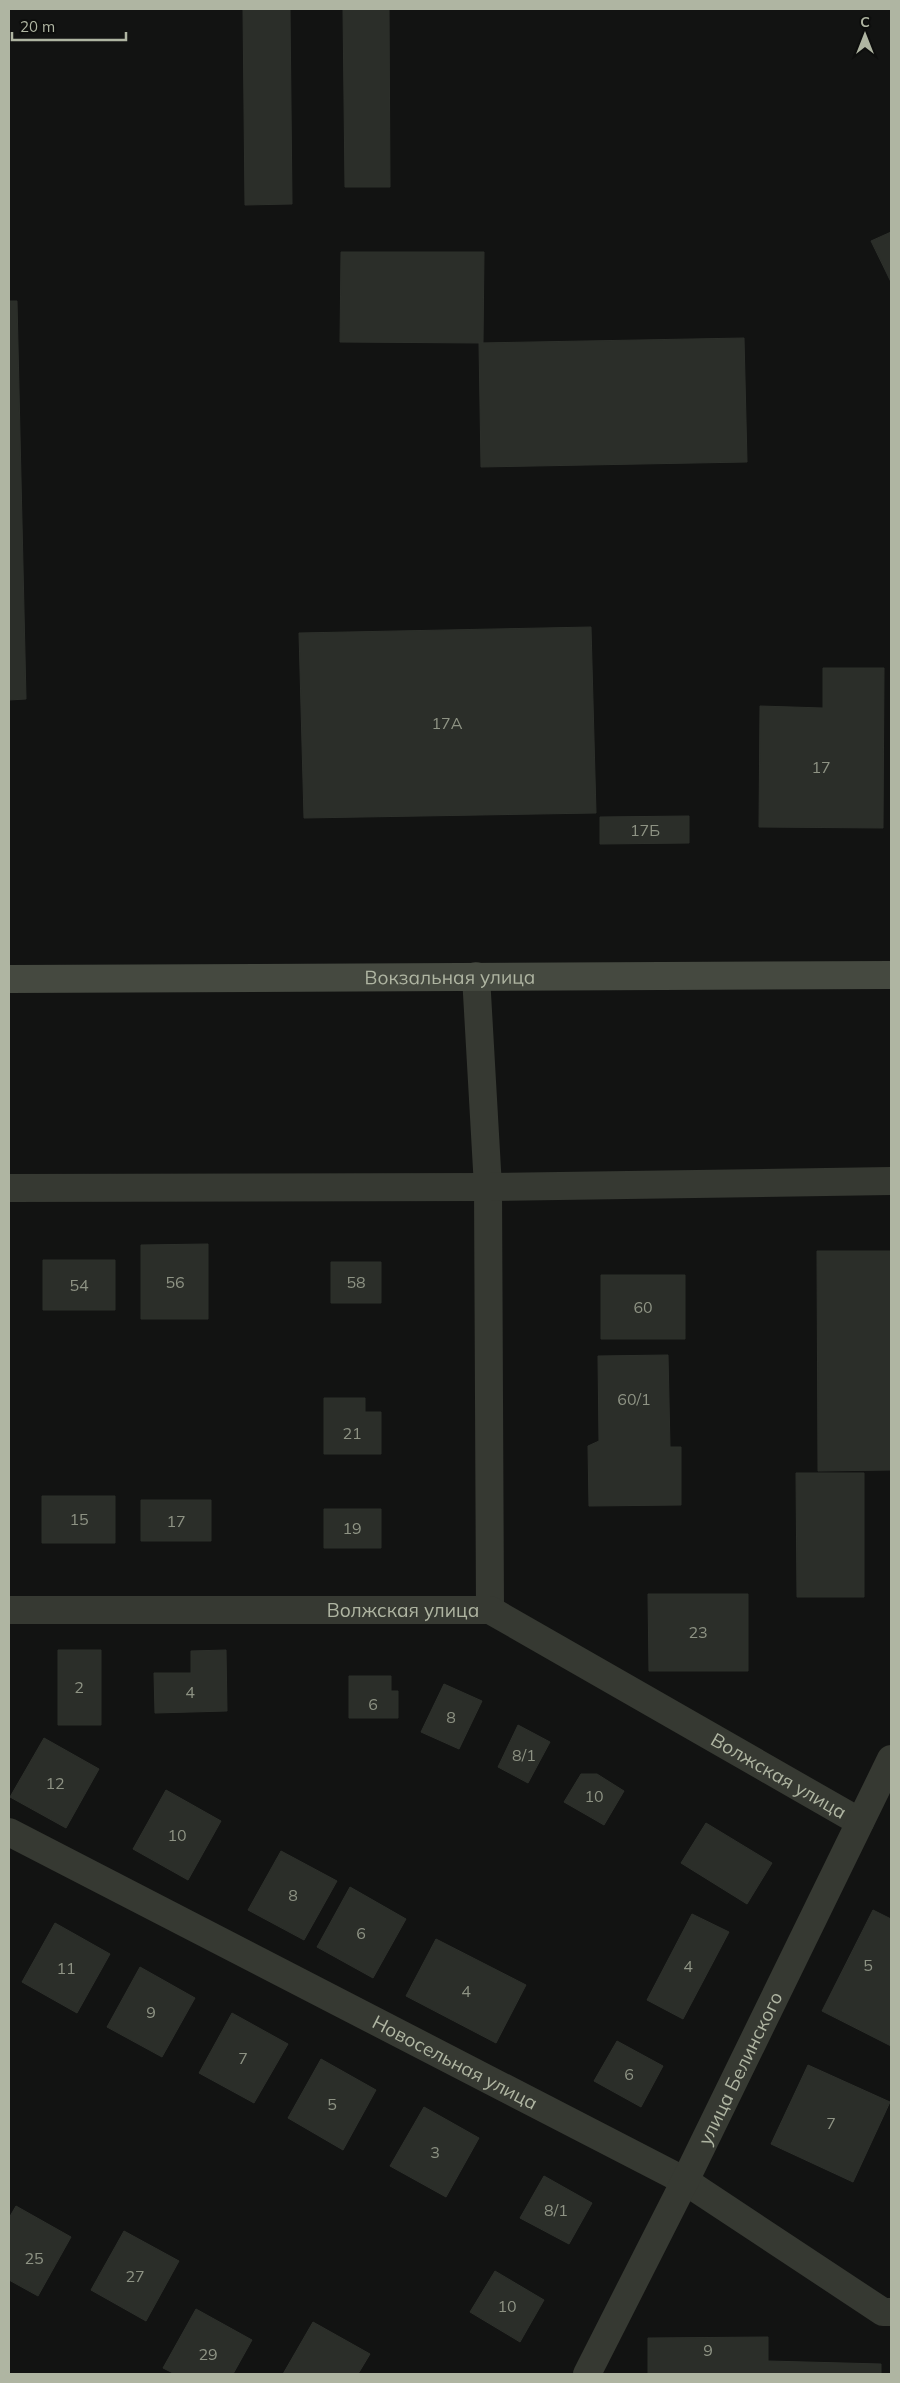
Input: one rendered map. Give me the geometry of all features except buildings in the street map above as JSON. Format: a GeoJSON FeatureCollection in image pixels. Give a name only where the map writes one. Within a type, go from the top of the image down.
{"type":"FeatureCollection","features":[{"type":"Feature","properties":{"kind":"main road","name":"Вокзальная улица"},"geometry":{"type":"LineString","coordinates":[[9,979],[891,975]]}},
{"type":"Feature","properties":{"kind":"street"},"geometry":{"type":"LineString","coordinates":[[476,976],[488,1187],[490,1610]]}},
{"type":"Feature","properties":{"kind":"street"},"geometry":{"type":"LineString","coordinates":[[9,1188],[488,1187],[891,1180]]}},
{"type":"Feature","properties":{"kind":"street","name":"Волжская улица"},"geometry":{"type":"LineString","coordinates":[[9,1610],[490,1610],[860,1822]]}},
{"type":"Feature","properties":{"kind":"street","name":"улица Белинского"},"geometry":{"type":"LineString","coordinates":[[587,2374],[685,2181],[891,1759]]}},
{"type":"Feature","properties":{"kind":"street","name":"Новосельная улица"},"geometry":{"type":"LineString","coordinates":[[9,1832],[685,2181],[883,2312],[891,2312]]}}]}
